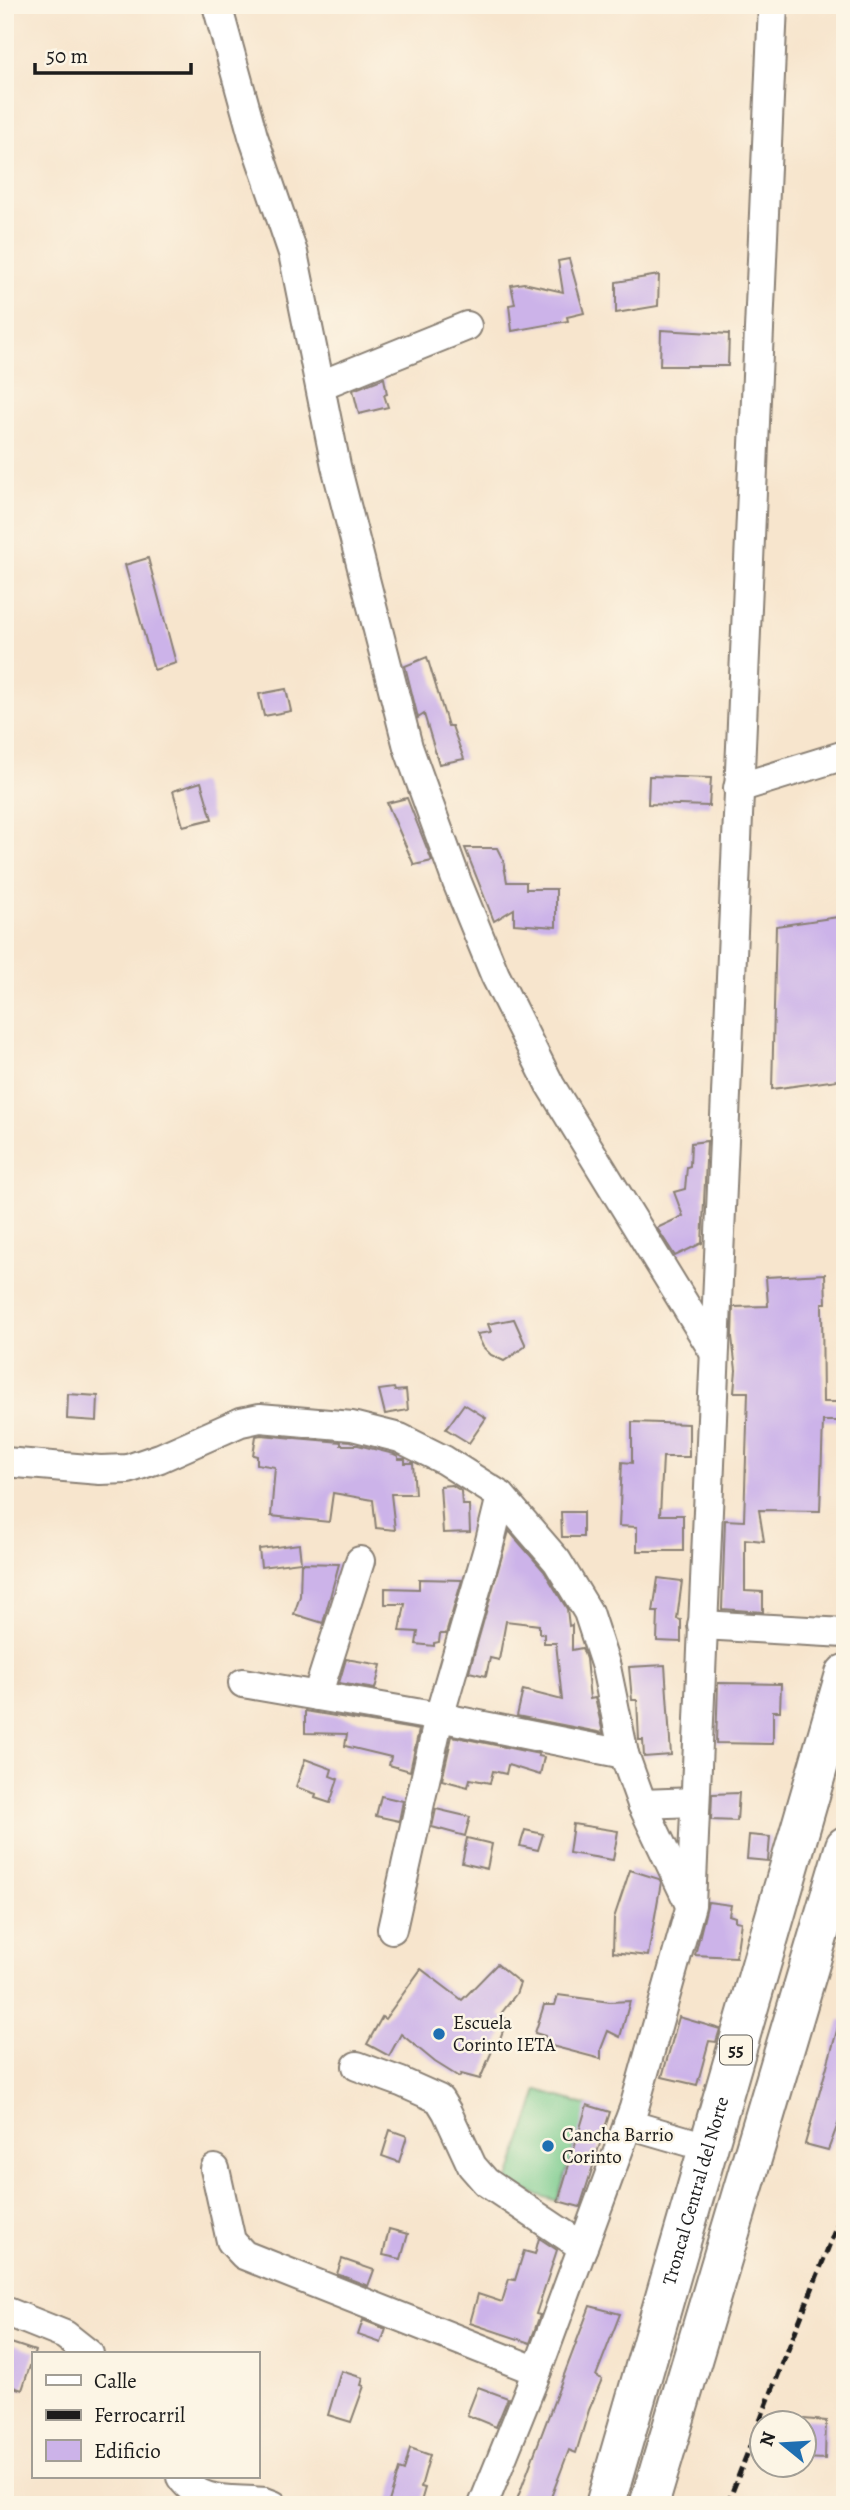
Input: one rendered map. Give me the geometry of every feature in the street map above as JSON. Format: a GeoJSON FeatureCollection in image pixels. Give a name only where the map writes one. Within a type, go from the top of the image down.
{"type":"FeatureCollection","features":[{"type":"Feature","properties":{"kind":"highway","name":"Troncal Central del Norte"},"geometry":{"type":"LineString","coordinates":[[605,2505],[845,1674]]}},
{"type":"Feature","properties":{"kind":"highway","name":"55"},"geometry":{"type":"LineString","coordinates":[[649,2505],[845,1846]]}},
{"type":"Feature","properties":{"kind":"street"},"geometry":{"type":"LineString","coordinates":[[217,5],[253,136],[293,253],[336,466],[408,747],[457,882],[495,975],[550,1085],[714,1352]]}},
{"type":"Feature","properties":{"kind":"street"},"geometry":{"type":"LineString","coordinates":[[483,2505],[537,2371],[628,2124],[691,1905],[773,5]]}},
{"type":"Feature","properties":{"kind":"street"},"geometry":{"type":"LineString","coordinates":[[321,385],[467,326]]}},
{"type":"Feature","properties":{"kind":"street"},"geometry":{"type":"LineString","coordinates":[[738,788],[845,755]]}},
{"type":"Feature","properties":{"kind":"street"},"geometry":{"type":"LineString","coordinates":[[5,1462],[100,1470],[128,1469],[160,1458],[241,1422],[260,1418],[352,1426],[400,1438],[501,1496],[557,1561],[587,1612],[606,1667],[624,1754],[642,1804],[691,1905]]}},
{"type":"Feature","properties":{"kind":"street"},"geometry":{"type":"LineString","coordinates":[[392,1929],[439,1717],[482,1572],[501,1496]]}},
{"type":"Feature","properties":{"kind":"street"},"geometry":{"type":"LineString","coordinates":[[317,1696],[360,1561]]}},
{"type":"Feature","properties":{"kind":"street"},"geometry":{"type":"LineString","coordinates":[[702,1625],[845,1633]]}},
{"type":"Feature","properties":{"kind":"street"},"geometry":{"type":"LineString","coordinates":[[243,1683],[439,1717],[624,1754]]}},
{"type":"Feature","properties":{"kind":"street"},"geometry":{"type":"LineString","coordinates":[[642,1804],[695,1801]]}},
{"type":"Feature","properties":{"kind":"street"},"geometry":{"type":"LineString","coordinates":[[358,2066],[439,2099],[472,2166],[486,2182],[583,2247]]}},
{"type":"Feature","properties":{"kind":"street"},"geometry":{"type":"LineString","coordinates":[[628,2124],[707,2147]]}},
{"type":"Feature","properties":{"kind":"street"},"geometry":{"type":"LineString","coordinates":[[215,2169],[231,2241],[244,2255],[537,2371]]}},
{"type":"Feature","properties":{"kind":"street"},"geometry":{"type":"LineString","coordinates":[[5,2311],[65,2335],[86,2352]]}},
{"type":"Feature","properties":{"kind":"street"},"geometry":{"type":"LineString","coordinates":[[182,2478],[189,2488],[204,2496],[272,2505]]}},
{"type":"Feature","properties":{"kind":"green space","name":"Cancha Barrio Corinto"},"geometry":{"type":"Polygon","coordinates":[[[538,2090],[588,2106],[557,2201],[507,2185],[538,2090]]]}},
{"type":"Feature","properties":{"kind":"building"},"geometry":{"type":"Polygon","coordinates":[[[569,259],[584,313],[567,317],[568,321],[512,331],[509,305],[515,304],[511,285],[524,283],[563,292],[558,261],[569,259]]]}},
{"type":"Feature","properties":{"kind":"building"},"geometry":{"type":"Polygon","coordinates":[[[659,275],[658,306],[616,313],[616,282],[659,275]]]}},
{"type":"Feature","properties":{"kind":"building"},"geometry":{"type":"Polygon","coordinates":[[[661,330],[729,334],[728,366],[660,366],[661,330]]]}},
{"type":"Feature","properties":{"kind":"building"},"geometry":{"type":"Polygon","coordinates":[[[384,378],[387,394],[384,395],[388,407],[359,414],[353,390],[384,378]]]}},
{"type":"Feature","properties":{"kind":"building"},"geometry":{"type":"Polygon","coordinates":[[[148,558],[176,663],[154,670],[125,565],[148,558]]]}},
{"type":"Feature","properties":{"kind":"building"},"geometry":{"type":"Polygon","coordinates":[[[427,657],[448,726],[452,726],[464,759],[439,764],[424,714],[418,718],[405,666],[427,657]]]}},
{"type":"Feature","properties":{"kind":"building"},"geometry":{"type":"Polygon","coordinates":[[[286,689],[291,711],[264,716],[259,694],[286,689]]]}},
{"type":"Feature","properties":{"kind":"building"},"geometry":{"type":"Polygon","coordinates":[[[649,776],[711,778],[709,806],[648,804],[649,776]]]}},
{"type":"Feature","properties":{"kind":"building"},"geometry":{"type":"Polygon","coordinates":[[[201,782],[212,819],[183,826],[173,791],[201,782]]]}},
{"type":"Feature","properties":{"kind":"building"},"geometry":{"type":"Polygon","coordinates":[[[407,798],[432,861],[414,865],[387,803],[407,798]]]}},
{"type":"Feature","properties":{"kind":"building"},"geometry":{"type":"Polygon","coordinates":[[[465,848],[497,848],[503,860],[507,882],[526,882],[526,889],[556,889],[556,927],[514,924],[514,909],[494,921],[465,848]]]}},
{"type":"Feature","properties":{"kind":"building"},"geometry":{"type":"Polygon","coordinates":[[[845,916],[845,1079],[772,1089],[776,926],[845,916]]]}},
{"type":"Feature","properties":{"kind":"building"},"geometry":{"type":"Polygon","coordinates":[[[707,1141],[702,1243],[675,1256],[657,1228],[683,1216],[674,1192],[685,1189],[691,1143],[707,1141]]]}},
{"type":"Feature","properties":{"kind":"building"},"geometry":{"type":"Polygon","coordinates":[[[825,1274],[826,1303],[822,1303],[823,1402],[845,1402],[845,1421],[823,1421],[820,1511],[759,1510],[764,1541],[745,1539],[745,1591],[763,1592],[763,1612],[722,1609],[725,1520],[744,1521],[748,1392],[734,1392],[736,1370],[732,1337],[733,1307],[768,1306],[766,1277],[825,1274]]]}},
{"type":"Feature","properties":{"kind":"building"},"geometry":{"type":"Polygon","coordinates":[[[514,1319],[526,1346],[504,1361],[491,1355],[483,1347],[477,1334],[491,1332],[488,1324],[514,1319]]]}},
{"type":"Feature","properties":{"kind":"building"},"geometry":{"type":"Polygon","coordinates":[[[394,1388],[395,1391],[406,1390],[408,1410],[385,1414],[379,1390],[394,1388]]]}},
{"type":"Feature","properties":{"kind":"building"},"geometry":{"type":"Polygon","coordinates":[[[68,1394],[98,1396],[97,1421],[67,1419],[68,1394]]]}},
{"type":"Feature","properties":{"kind":"building"},"geometry":{"type":"Polygon","coordinates":[[[464,1404],[486,1418],[469,1443],[446,1429],[464,1404]]]}},
{"type":"Feature","properties":{"kind":"building"},"geometry":{"type":"Polygon","coordinates":[[[632,1422],[689,1424],[689,1457],[663,1457],[660,1515],[683,1515],[683,1551],[637,1551],[637,1527],[619,1526],[622,1462],[632,1463],[632,1422]]]}},
{"type":"Feature","properties":{"kind":"building"},"geometry":{"type":"Polygon","coordinates":[[[256,1436],[341,1442],[341,1445],[358,1445],[394,1454],[398,1459],[405,1459],[405,1463],[413,1463],[415,1494],[391,1494],[395,1530],[376,1528],[373,1500],[333,1493],[329,1522],[271,1516],[275,1467],[257,1464],[257,1456],[253,1455],[256,1436]]]}},
{"type":"Feature","properties":{"kind":"building"},"geometry":{"type":"Polygon","coordinates":[[[452,1485],[461,1491],[462,1505],[469,1505],[470,1532],[443,1533],[440,1486],[452,1485]]]}},
{"type":"Feature","properties":{"kind":"building"},"geometry":{"type":"Polygon","coordinates":[[[561,1512],[583,1512],[583,1537],[562,1537],[561,1512]]]}},
{"type":"Feature","properties":{"kind":"building"},"geometry":{"type":"Polygon","coordinates":[[[509,1531],[544,1571],[567,1609],[569,1626],[572,1625],[572,1650],[582,1648],[586,1659],[590,1699],[595,1698],[603,1733],[517,1716],[523,1690],[562,1700],[556,1643],[544,1643],[544,1634],[539,1633],[539,1625],[506,1621],[499,1660],[490,1658],[486,1676],[469,1672],[509,1531]]]}},
{"type":"Feature","properties":{"kind":"building"},"geometry":{"type":"Polygon","coordinates":[[[299,1544],[301,1562],[261,1567],[259,1549],[299,1544]]]}},
{"type":"Feature","properties":{"kind":"building"},"geometry":{"type":"Polygon","coordinates":[[[301,1563],[339,1564],[323,1623],[294,1614],[300,1596],[301,1563]]]}},
{"type":"Feature","properties":{"kind":"building"},"geometry":{"type":"Polygon","coordinates":[[[658,1578],[682,1581],[677,1619],[681,1620],[681,1642],[657,1641],[658,1612],[653,1612],[658,1578]]]}},
{"type":"Feature","properties":{"kind":"building"},"geometry":{"type":"Polygon","coordinates":[[[419,1579],[462,1580],[446,1634],[440,1634],[439,1642],[434,1643],[434,1646],[416,1644],[418,1632],[400,1631],[405,1604],[385,1604],[385,1588],[419,1589],[419,1579]]]}},
{"type":"Feature","properties":{"kind":"building"},"geometry":{"type":"Polygon","coordinates":[[[346,1659],[381,1665],[375,1689],[339,1683],[346,1659]]]}},
{"type":"Feature","properties":{"kind":"building"},"geometry":{"type":"Polygon","coordinates":[[[665,1665],[671,1755],[644,1757],[643,1740],[639,1740],[637,1700],[632,1700],[629,1667],[665,1665]]]}},
{"type":"Feature","properties":{"kind":"building"},"geometry":{"type":"Polygon","coordinates":[[[718,1683],[781,1684],[780,1711],[773,1711],[773,1744],[716,1743],[718,1683]]]}},
{"type":"Feature","properties":{"kind":"building"},"geometry":{"type":"Polygon","coordinates":[[[305,1711],[419,1730],[410,1771],[389,1765],[391,1757],[345,1746],[347,1734],[305,1733],[305,1711]]]}},
{"type":"Feature","properties":{"kind":"building"},"geometry":{"type":"Polygon","coordinates":[[[452,1736],[539,1754],[538,1756],[544,1757],[540,1775],[508,1765],[506,1774],[493,1771],[490,1783],[470,1779],[468,1787],[442,1780],[452,1736]]]}},
{"type":"Feature","properties":{"kind":"building"},"geometry":{"type":"Polygon","coordinates":[[[305,1759],[332,1769],[330,1776],[338,1779],[330,1803],[315,1798],[316,1794],[296,1787],[305,1759]]]}},
{"type":"Feature","properties":{"kind":"building"},"geometry":{"type":"Polygon","coordinates":[[[739,1793],[737,1821],[711,1820],[712,1794],[739,1793]]]}},
{"type":"Feature","properties":{"kind":"building"},"geometry":{"type":"Polygon","coordinates":[[[381,1796],[403,1801],[399,1821],[376,1816],[381,1796]]]}},
{"type":"Feature","properties":{"kind":"building"},"geometry":{"type":"Polygon","coordinates":[[[436,1809],[470,1817],[465,1836],[432,1827],[436,1809]]]}},
{"type":"Feature","properties":{"kind":"building"},"geometry":{"type":"Polygon","coordinates":[[[573,1824],[618,1831],[613,1860],[569,1853],[573,1824]]]}},
{"type":"Feature","properties":{"kind":"building"},"geometry":{"type":"Polygon","coordinates":[[[525,1830],[543,1834],[538,1850],[520,1846],[525,1830]]]}},
{"type":"Feature","properties":{"kind":"building"},"geometry":{"type":"Polygon","coordinates":[[[749,1835],[770,1837],[768,1861],[747,1859],[749,1835]]]}},
{"type":"Feature","properties":{"kind":"building"},"geometry":{"type":"Polygon","coordinates":[[[467,1838],[492,1844],[487,1869],[462,1863],[467,1838]]]}},
{"type":"Feature","properties":{"kind":"building"},"geometry":{"type":"Polygon","coordinates":[[[630,1870],[661,1882],[648,1956],[613,1952],[614,1918],[630,1870]]]}},
{"type":"Feature","properties":{"kind":"building"},"geometry":{"type":"Polygon","coordinates":[[[708,1902],[731,1905],[729,1915],[735,1917],[735,1921],[741,1922],[736,1957],[695,1955],[708,1902]]]}},
{"type":"Feature","properties":{"kind":"building"},"geometry":{"type":"Polygon","coordinates":[[[497,1964],[520,1983],[516,1994],[500,2015],[507,2020],[480,2079],[461,2074],[459,2077],[435,2062],[401,2034],[389,2056],[367,2044],[382,2017],[385,2019],[421,1969],[462,2000],[497,1964]]]}},
{"type":"Feature","properties":{"kind":"building"},"geometry":{"type":"Polygon","coordinates":[[[558,1995],[610,2002],[630,2001],[620,2037],[608,2031],[601,2049],[601,2059],[544,2044],[545,2036],[535,2033],[544,2005],[555,2005],[558,1995]]]}},
{"type":"Feature","properties":{"kind":"building"},"geometry":{"type":"Polygon","coordinates":[[[679,2017],[720,2029],[716,2042],[709,2041],[697,2085],[662,2077],[679,2017]]]}},
{"type":"Feature","properties":{"kind":"building"},"geometry":{"type":"Polygon","coordinates":[[[840,2020],[845,2020],[845,2106],[828,2150],[805,2144],[840,2020]]]}},
{"type":"Feature","properties":{"kind":"building"},"geometry":{"type":"Polygon","coordinates":[[[587,2105],[610,2112],[580,2207],[558,2201],[587,2105]]]}},
{"type":"Feature","properties":{"kind":"building"},"geometry":{"type":"Polygon","coordinates":[[[390,2130],[407,2136],[399,2162],[382,2156],[390,2130]]]}},
{"type":"Feature","properties":{"kind":"building"},"geometry":{"type":"Polygon","coordinates":[[[389,2229],[408,2234],[401,2259],[383,2255],[389,2229]]]}},
{"type":"Feature","properties":{"kind":"building"},"geometry":{"type":"Polygon","coordinates":[[[539,2238],[557,2250],[536,2314],[540,2315],[530,2343],[470,2323],[478,2294],[502,2302],[509,2279],[515,2280],[524,2251],[535,2254],[539,2238]]]}},
{"type":"Feature","properties":{"kind":"building"},"geometry":{"type":"Polygon","coordinates":[[[342,2259],[374,2270],[368,2286],[337,2274],[342,2259]]]}},
{"type":"Feature","properties":{"kind":"building"},"geometry":{"type":"Polygon","coordinates":[[[590,2306],[620,2314],[596,2376],[602,2379],[576,2453],[569,2450],[548,2505],[515,2505],[590,2306]]]}},
{"type":"Feature","properties":{"kind":"building"},"geometry":{"type":"Polygon","coordinates":[[[363,2320],[386,2329],[381,2343],[358,2335],[363,2320]]]}},
{"type":"Feature","properties":{"kind":"building"},"geometry":{"type":"Polygon","coordinates":[[[5,2341],[35,2351],[32,2352],[22,2390],[5,2384],[5,2341]]]}},
{"type":"Feature","properties":{"kind":"building"},"geometry":{"type":"Polygon","coordinates":[[[341,2371],[363,2378],[361,2385],[364,2386],[351,2422],[328,2415],[341,2371]]]}},
{"type":"Feature","properties":{"kind":"building"},"geometry":{"type":"Polygon","coordinates":[[[478,2387],[508,2398],[496,2427],[467,2415],[478,2387]]]}},
{"type":"Feature","properties":{"kind":"building"},"geometry":{"type":"Polygon","coordinates":[[[818,2420],[826,2421],[825,2459],[818,2459],[818,2420]]]}},
{"type":"Feature","properties":{"kind":"building"},"geometry":{"type":"Polygon","coordinates":[[[410,2448],[430,2455],[421,2487],[425,2488],[420,2505],[388,2505],[399,2469],[404,2471],[410,2448]]]}},
{"type":"Feature","properties":{"kind":"railway"},"geometry":{"type":"LineString","coordinates":[[727,2505],[845,2205]]}},
{"type":"Feature","properties":{"kind":"place","name":"Escuela Corinto IETA"},"geometry":{"type":"Point","coordinates":[439,2034]}},
{"type":"Feature","properties":{"kind":"place","name":"Cancha Barrio Corinto"},"geometry":{"type":"Point","coordinates":[548,2146]}}]}
